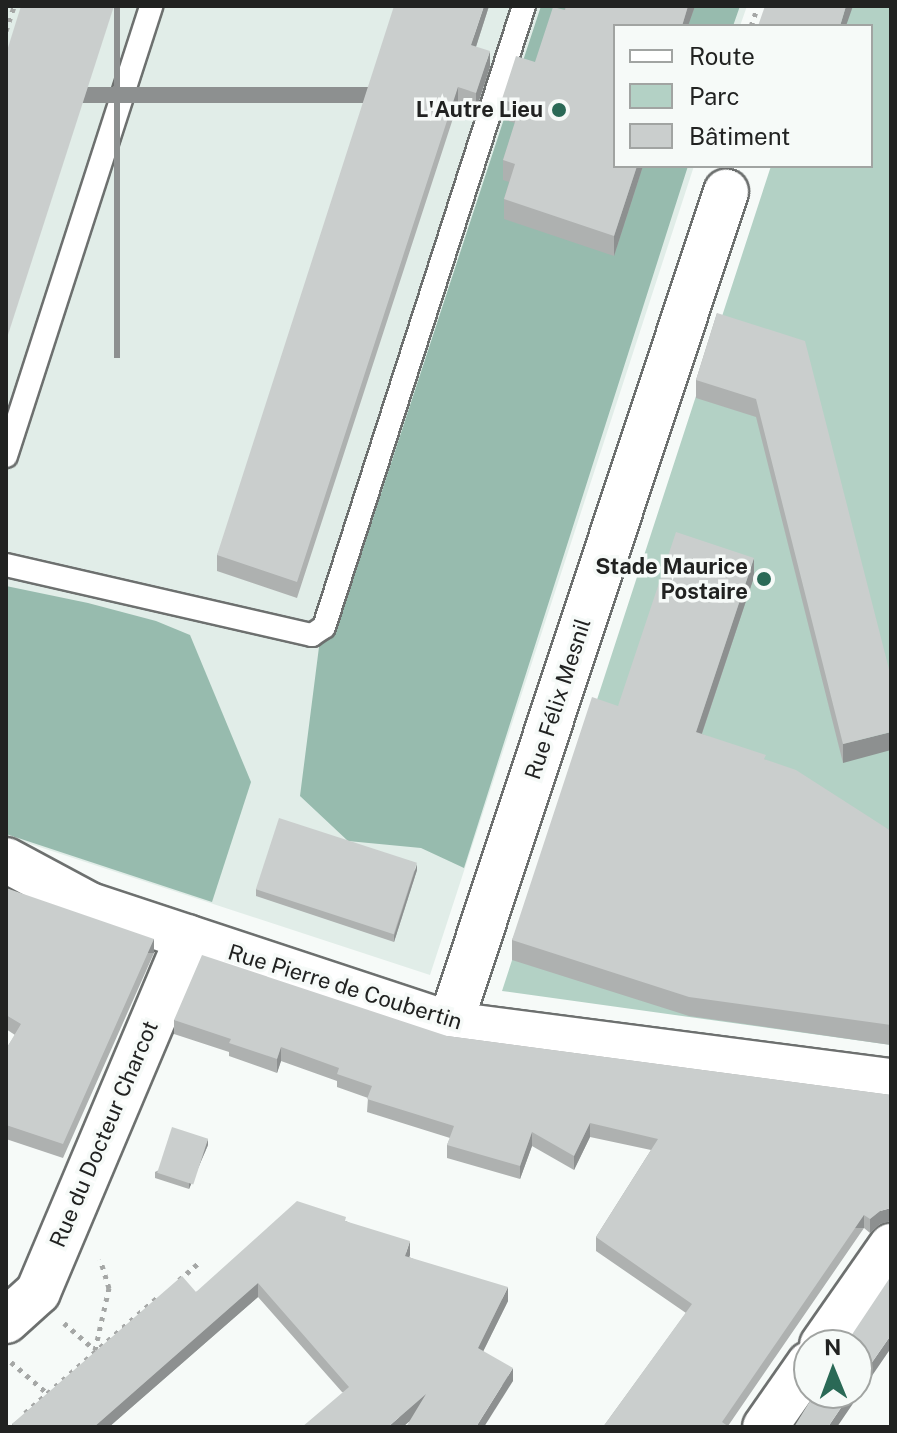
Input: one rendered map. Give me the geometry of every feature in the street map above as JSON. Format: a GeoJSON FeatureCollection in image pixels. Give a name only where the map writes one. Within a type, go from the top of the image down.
{"type":"FeatureCollection","features":[{"type":"Feature","properties":{"kind":"street","name":"Rue Félix Mesnil"},"geometry":{"type":"LineString","coordinates":[[450,1024],[726,192]]}},
{"type":"Feature","properties":{"kind":"street","name":"Rue Pierre de Coubertin"},"geometry":{"type":"LineString","coordinates":[[6,860],[90,905],[450,1024],[891,1081]]}},
{"type":"Feature","properties":{"kind":"street","name":"Rue du Docteur Charcot"},"geometry":{"type":"LineString","coordinates":[[6,1321],[38,1292],[188,937]]}},
{"type":"Feature","properties":{"kind":"street"},"geometry":{"type":"LineString","coordinates":[[833,1329],[891,1246]]}},
{"type":"Feature","properties":{"kind":"street"},"geometry":{"type":"LineString","coordinates":[[765,1427],[793,1387]]}},
{"type":"Feature","properties":{"kind":"lane"},"geometry":{"type":"LineString","coordinates":[[6,456],[151,6]]}},
{"type":"Feature","properties":{"kind":"lane"},"geometry":{"type":"LineString","coordinates":[[6,565],[312,635],[324,627],[524,6]]}},
{"type":"Feature","properties":{"kind":"path"},"geometry":{"type":"LineString","coordinates":[[6,31],[14,6]]}},
{"type":"Feature","properties":{"kind":"path"},"geometry":{"type":"LineString","coordinates":[[95,1350],[109,1288],[96,1247]]}},
{"type":"Feature","properties":{"kind":"path"},"geometry":{"type":"LineString","coordinates":[[177,1282],[200,1262]]}},
{"type":"Feature","properties":{"kind":"path"},"geometry":{"type":"LineString","coordinates":[[19,1419],[165,1292]]}},
{"type":"Feature","properties":{"kind":"path"},"geometry":{"type":"LineString","coordinates":[[6,1358],[47,1393]]}},
{"type":"Feature","properties":{"kind":"shaded area"},"geometry":{"type":"Polygon","coordinates":[[[6,6],[747,6],[741,24],[613,24],[613,168],[693,168],[430,975],[6,836],[6,6]]]}},
{"type":"Feature","properties":{"kind":"green space"},"geometry":{"type":"Polygon","coordinates":[[[541,6],[740,6],[734,24],[613,24],[613,168],[687,168],[464,868],[421,848],[348,841],[300,796],[319,647],[336,631],[541,6]]]}},
{"type":"Feature","properties":{"kind":"green space","name":"Stade Maurice Postaire"},"geometry":{"type":"Polygon","coordinates":[[[771,6],[891,6],[891,1045],[502,991],[770,168],[873,168],[873,24],[766,24],[771,6]]]}},
{"type":"Feature","properties":{"kind":"green space"},"geometry":{"type":"Polygon","coordinates":[[[6,586],[156,621],[190,635],[251,782],[212,902],[6,834],[6,586]]]}},
{"type":"Feature","properties":{"kind":"building"},"geometry":{"type":"Polygon","coordinates":[[[21,6],[114,6],[6,341],[6,54],[21,6]]]}},
{"type":"Feature","properties":{"kind":"building"},"geometry":{"type":"Polygon","coordinates":[[[394,6],[484,6],[471,45],[490,51],[476,93],[458,87],[297,582],[217,555],[394,6]]]}},
{"type":"Feature","properties":{"kind":"building"},"geometry":{"type":"Polygon","coordinates":[[[566,6],[688,6],[683,24],[613,24],[613,168],[636,168],[614,236],[504,199],[515,164],[503,160],[520,106],[502,99],[516,56],[535,62],[553,7],[565,10],[566,6]]]}},
{"type":"Feature","properties":{"kind":"building"},"geometry":{"type":"Polygon","coordinates":[[[765,6],[846,6],[841,24],[759,24],[765,6]]]}},
{"type":"Feature","properties":{"kind":"building"},"geometry":{"type":"Polygon","coordinates":[[[717,313],[805,341],[891,677],[891,732],[843,744],[756,399],[696,380],[717,313]]]}},
{"type":"Feature","properties":{"kind":"building"},"geometry":{"type":"Polygon","coordinates":[[[676,532],[754,558],[696,732],[766,755],[764,759],[796,770],[891,831],[891,1025],[689,997],[512,940],[592,697],[618,706],[676,532]]]}},
{"type":"Feature","properties":{"kind":"building"},"geometry":{"type":"Polygon","coordinates":[[[279,818],[417,863],[394,934],[256,889],[279,818]]]}},
{"type":"Feature","properties":{"kind":"building"},"geometry":{"type":"Polygon","coordinates":[[[6,888],[154,939],[63,1144],[6,1125],[6,1049],[21,1024],[6,1015],[6,888]]]}},
{"type":"Feature","properties":{"kind":"building"},"geometry":{"type":"Polygon","coordinates":[[[202,955],[447,1036],[891,1095],[891,1208],[880,1211],[870,1219],[864,1215],[722,1422],[729,1427],[603,1427],[692,1304],[596,1237],[658,1139],[590,1123],[574,1156],[532,1132],[520,1166],[447,1145],[454,1126],[367,1099],[372,1086],[337,1074],[339,1068],[281,1047],[277,1059],[229,1043],[231,1039],[174,1020],[202,955]]]}},
{"type":"Feature","properties":{"kind":"building"},"geometry":{"type":"Polygon","coordinates":[[[172,1127],[208,1139],[193,1184],[157,1173],[172,1127]]]}},
{"type":"Feature","properties":{"kind":"building"},"geometry":{"type":"Polygon","coordinates":[[[297,1201],[346,1217],[345,1221],[410,1241],[405,1256],[508,1287],[478,1348],[513,1368],[476,1427],[406,1427],[426,1394],[388,1427],[302,1427],[349,1387],[258,1283],[94,1427],[16,1427],[12,1424],[182,1276],[196,1292],[297,1201]]]}},
{"type":"Feature","properties":{"kind":"building"},"geometry":{"type":"Polygon","coordinates":[[[891,1276],[891,1335],[873,1361],[873,1329],[856,1329],[891,1276]]]}},
{"type":"Feature","properties":{"kind":"building"},"geometry":{"type":"Polygon","coordinates":[[[805,1409],[840,1409],[828,1427],[794,1427],[805,1409]]]}},
{"type":"Feature","properties":{"kind":"place","name":"L'Autre Lieu"},"geometry":{"type":"Point","coordinates":[559,110]}},
{"type":"Feature","properties":{"kind":"place","name":"Stade Maurice Postaire"},"geometry":{"type":"Point","coordinates":[764,579]}}]}
